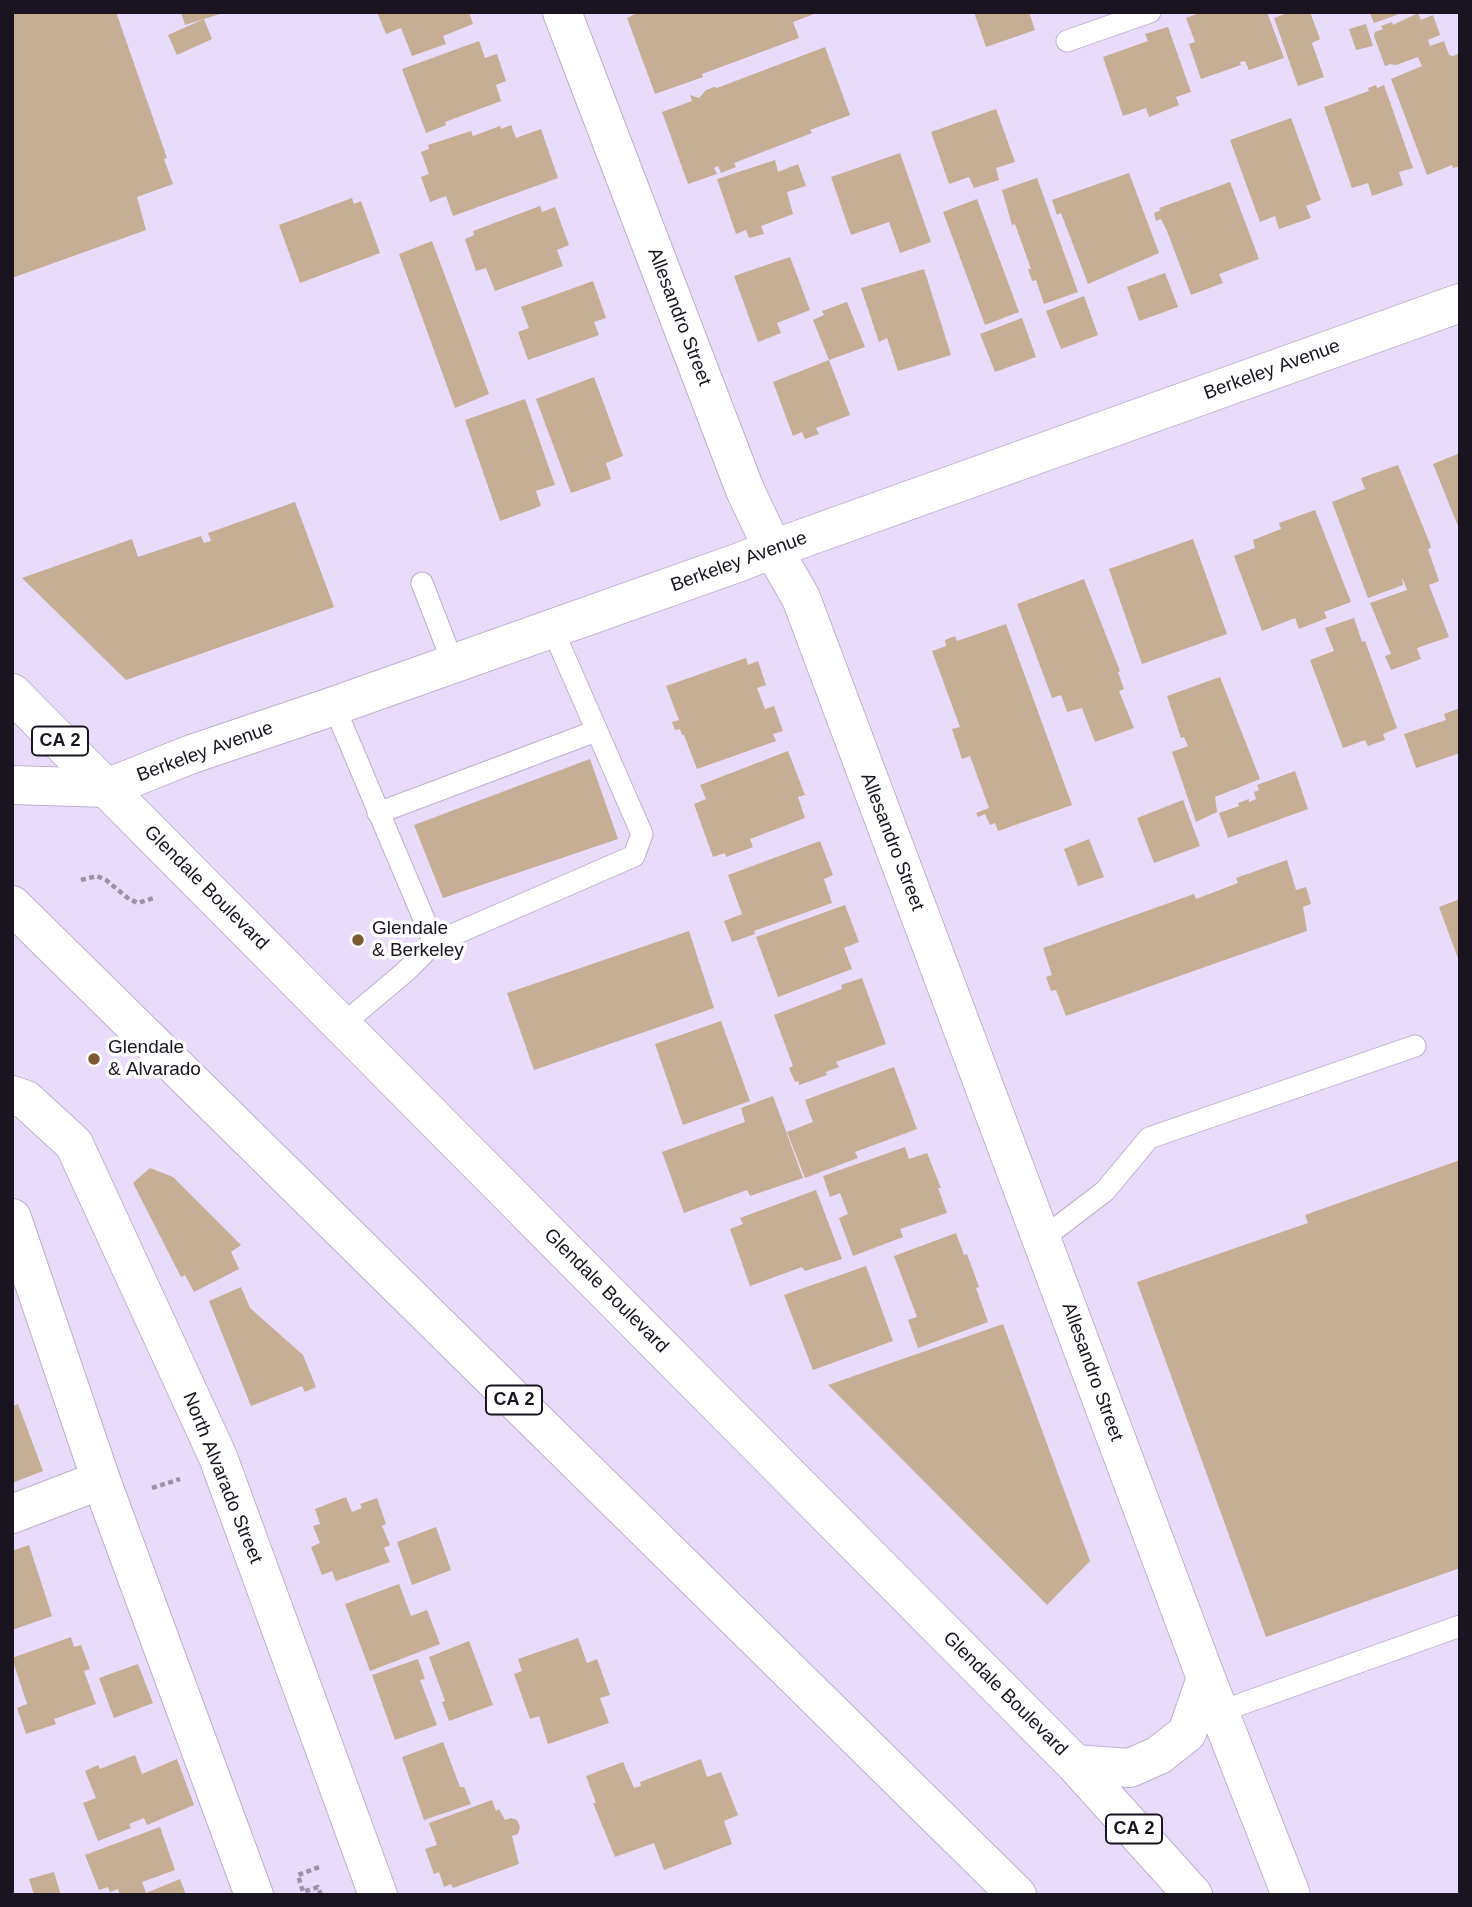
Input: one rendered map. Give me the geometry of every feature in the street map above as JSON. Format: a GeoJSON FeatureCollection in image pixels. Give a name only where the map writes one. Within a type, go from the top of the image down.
{"type":"FeatureCollection","features":[{"type":"Feature","properties":{"kind":"street","name":"Allesandro Street"},"geometry":{"type":"LineString","coordinates":[[562,12],[745,491],[801,598],[1213,1695],[1291,1895]]}},
{"type":"Feature","properties":{"kind":"street","name":"Berkeley Avenue"},"geometry":{"type":"LineString","coordinates":[[12,785],[107,788],[189,755],[740,562],[1460,303]]}},
{"type":"Feature","properties":{"kind":"street","name":"Glendale Boulevard"},"geometry":{"type":"LineString","coordinates":[[12,693],[1075,1764],[1193,1895]]}},
{"type":"Feature","properties":{"kind":"street","name":"CA 2"},"geometry":{"type":"LineString","coordinates":[[12,905],[1017,1895]]}},
{"type":"Feature","properties":{"kind":"street","name":"North Alvarado Street"},"geometry":{"type":"LineString","coordinates":[[12,1095],[26,1100],[74,1144],[221,1465],[379,1895]]}},
{"type":"Feature","properties":{"kind":"street"},"geometry":{"type":"LineString","coordinates":[[12,1218],[105,1491],[254,1895]]}},
{"type":"Feature","properties":{"kind":"street"},"geometry":{"type":"LineString","coordinates":[[12,1514],[105,1491]]}},
{"type":"Feature","properties":{"kind":"street"},"geometry":{"type":"LineString","coordinates":[[1075,1764],[1130,1768],[1159,1755],[1187,1733],[1213,1695]]}},
{"type":"Feature","properties":{"kind":"lane"},"geometry":{"type":"LineString","coordinates":[[1067,41],[1150,12]]}},
{"type":"Feature","properties":{"kind":"lane"},"geometry":{"type":"LineString","coordinates":[[422,583],[453,663]]}},
{"type":"Feature","properties":{"kind":"lane"},"geometry":{"type":"LineString","coordinates":[[342,1025],[405,972],[434,943],[634,856],[642,834],[552,628]]}},
{"type":"Feature","properties":{"kind":"lane"},"geometry":{"type":"LineString","coordinates":[[334,706],[434,943]]}},
{"type":"Feature","properties":{"kind":"lane"},"geometry":{"type":"LineString","coordinates":[[378,813],[596,731]]}},
{"type":"Feature","properties":{"kind":"lane"},"geometry":{"type":"LineString","coordinates":[[1042,1239],[1105,1191],[1149,1138],[1415,1046]]}},
{"type":"Feature","properties":{"kind":"lane"},"geometry":{"type":"LineString","coordinates":[[1213,1695],[1460,1626]]}},
{"type":"Feature","properties":{"kind":"path"},"geometry":{"type":"LineString","coordinates":[[81,880],[97,876],[130,900],[138,902],[159,896]]}},
{"type":"Feature","properties":{"kind":"path"},"geometry":{"type":"LineString","coordinates":[[105,1491],[221,1465]]}},
{"type":"Feature","properties":{"kind":"building"},"geometry":{"type":"Polygon","coordinates":[[[116,12],[167,158],[164,159],[173,184],[137,197],[146,230],[12,278],[12,14],[116,12]]]}},
{"type":"Feature","properties":{"kind":"building"},"geometry":{"type":"Polygon","coordinates":[[[181,12],[222,12],[223,13],[185,25],[181,12]]]}},
{"type":"Feature","properties":{"kind":"building"},"geometry":{"type":"Polygon","coordinates":[[[377,12],[469,12],[473,24],[443,36],[446,44],[412,56],[401,28],[386,34],[377,12]]]}},
{"type":"Feature","properties":{"kind":"building"},"geometry":{"type":"Polygon","coordinates":[[[634,12],[814,14],[793,22],[799,38],[655,94],[627,18],[635,14],[634,12]]]}},
{"type":"Feature","properties":{"kind":"building"},"geometry":{"type":"Polygon","coordinates":[[[974,12],[1029,12],[1035,30],[986,47],[974,12]]]}},
{"type":"Feature","properties":{"kind":"building"},"geometry":{"type":"Polygon","coordinates":[[[1202,12],[1267,12],[1284,58],[1249,70],[1245,61],[1240,62],[1241,65],[1201,79],[1189,44],[1195,42],[1186,18],[1202,12]]]}},
{"type":"Feature","properties":{"kind":"building"},"geometry":{"type":"Polygon","coordinates":[[[1290,12],[1310,12],[1320,39],[1312,43],[1324,77],[1298,86],[1274,18],[1290,12]]]}},
{"type":"Feature","properties":{"kind":"building"},"geometry":{"type":"Polygon","coordinates":[[[1370,13],[1402,13],[1374,23],[1370,13]]]}},
{"type":"Feature","properties":{"kind":"building"},"geometry":{"type":"Polygon","coordinates":[[[1418,13],[1421,20],[1433,15],[1440,35],[1428,40],[1430,46],[1444,41],[1449,55],[1460,53],[1460,166],[1453,168],[1452,165],[1427,175],[1391,79],[1422,66],[1418,57],[1385,66],[1374,36],[1375,32],[1383,29],[1381,26],[1392,22],[1393,25],[1418,13]]]}},
{"type":"Feature","properties":{"kind":"building"},"geometry":{"type":"Polygon","coordinates":[[[204,19],[212,39],[177,55],[168,35],[204,19]]]}},
{"type":"Feature","properties":{"kind":"building"},"geometry":{"type":"Polygon","coordinates":[[[1366,24],[1373,46],[1356,50],[1349,29],[1366,24]]]}},
{"type":"Feature","properties":{"kind":"building"},"geometry":{"type":"Polygon","coordinates":[[[1168,27],[1191,92],[1176,97],[1179,105],[1149,117],[1146,108],[1123,116],[1103,57],[1148,41],[1145,34],[1168,27]]]}},
{"type":"Feature","properties":{"kind":"building"},"geometry":{"type":"Polygon","coordinates":[[[479,41],[485,58],[497,54],[506,81],[496,85],[501,101],[445,122],[446,125],[426,133],[402,69],[479,41]]]}},
{"type":"Feature","properties":{"kind":"building"},"geometry":{"type":"Polygon","coordinates":[[[825,47],[850,115],[810,130],[812,133],[734,163],[736,167],[721,173],[718,166],[714,168],[717,174],[688,184],[662,112],[692,101],[690,95],[699,98],[706,90],[825,47]]]}},
{"type":"Feature","properties":{"kind":"building"},"geometry":{"type":"Polygon","coordinates":[[[1376,85],[1377,88],[1384,85],[1413,168],[1399,172],[1403,185],[1372,196],[1368,183],[1352,188],[1324,107],[1369,91],[1368,88],[1376,85]]]}},
{"type":"Feature","properties":{"kind":"building"},"geometry":{"type":"Polygon","coordinates":[[[996,109],[1015,162],[996,168],[999,180],[974,188],[969,177],[949,184],[931,132],[996,109]]]}},
{"type":"Feature","properties":{"kind":"building"},"geometry":{"type":"Polygon","coordinates":[[[1291,118],[1321,200],[1306,206],[1311,218],[1279,229],[1275,216],[1260,222],[1230,140],[1291,118]]]}},
{"type":"Feature","properties":{"kind":"building"},"geometry":{"type":"Polygon","coordinates":[[[511,125],[516,138],[541,129],[558,178],[453,216],[446,196],[430,202],[421,177],[429,174],[421,152],[429,149],[428,145],[471,131],[473,136],[511,125]]]}},
{"type":"Feature","properties":{"kind":"building"},"geometry":{"type":"Polygon","coordinates":[[[900,153],[931,242],[900,253],[889,222],[851,235],[831,177],[900,153]]]}},
{"type":"Feature","properties":{"kind":"building"},"geometry":{"type":"Polygon","coordinates":[[[775,160],[778,172],[798,164],[806,186],[787,192],[793,214],[761,226],[764,234],[749,238],[746,230],[736,234],[717,179],[775,160]]]}},
{"type":"Feature","properties":{"kind":"building"},"geometry":{"type":"Polygon","coordinates":[[[1129,173],[1159,253],[1088,284],[1061,213],[1057,215],[1052,200],[1129,173]]]}},
{"type":"Feature","properties":{"kind":"building"},"geometry":{"type":"Polygon","coordinates":[[[1037,178],[1078,292],[1044,304],[1036,280],[1032,281],[1028,269],[1031,269],[1015,224],[1012,225],[1002,190],[1037,178]]]}},
{"type":"Feature","properties":{"kind":"building"},"geometry":{"type":"Polygon","coordinates":[[[1230,182],[1259,259],[1219,274],[1223,283],[1191,295],[1167,231],[1161,219],[1156,221],[1154,213],[1161,210],[1159,208],[1230,182]]]}},
{"type":"Feature","properties":{"kind":"building"},"geometry":{"type":"Polygon","coordinates":[[[352,198],[354,204],[361,201],[380,253],[300,283],[279,225],[352,198]]]}},
{"type":"Feature","properties":{"kind":"building"},"geometry":{"type":"Polygon","coordinates":[[[977,199],[1019,312],[985,325],[943,212],[977,199]]]}},
{"type":"Feature","properties":{"kind":"building"},"geometry":{"type":"Polygon","coordinates":[[[540,206],[542,212],[555,207],[569,245],[557,250],[563,266],[495,291],[486,268],[476,271],[465,239],[474,235],[473,231],[540,206]]]}},
{"type":"Feature","properties":{"kind":"building"},"geometry":{"type":"Polygon","coordinates":[[[432,241],[489,394],[455,408],[399,254],[432,241]]]}},
{"type":"Feature","properties":{"kind":"building"},"geometry":{"type":"Polygon","coordinates":[[[790,257],[810,310],[777,323],[781,333],[758,342],[734,276],[790,257]]]}},
{"type":"Feature","properties":{"kind":"building"},"geometry":{"type":"Polygon","coordinates":[[[924,269],[951,355],[898,371],[887,338],[879,342],[861,288],[924,269]]]}},
{"type":"Feature","properties":{"kind":"building"},"geometry":{"type":"Polygon","coordinates":[[[1165,273],[1178,307],[1139,321],[1127,287],[1165,273]]]}},
{"type":"Feature","properties":{"kind":"building"},"geometry":{"type":"Polygon","coordinates":[[[593,281],[606,318],[594,322],[599,335],[528,360],[518,332],[529,328],[521,307],[593,281]]]}},
{"type":"Feature","properties":{"kind":"building"},"geometry":{"type":"Polygon","coordinates":[[[1084,296],[1098,335],[1061,349],[1046,311],[1084,296]]]}},
{"type":"Feature","properties":{"kind":"building"},"geometry":{"type":"Polygon","coordinates":[[[847,302],[865,347],[829,360],[813,320],[824,315],[822,311],[847,302]]]}},
{"type":"Feature","properties":{"kind":"building"},"geometry":{"type":"Polygon","coordinates":[[[1022,318],[1036,357],[995,372],[980,334],[1022,318]]]}},
{"type":"Feature","properties":{"kind":"building"},"geometry":{"type":"Polygon","coordinates":[[[829,360],[850,415],[816,428],[819,434],[805,439],[802,432],[793,436],[773,382],[829,360]]]}},
{"type":"Feature","properties":{"kind":"building"},"geometry":{"type":"Polygon","coordinates":[[[594,377],[623,456],[606,463],[611,479],[571,493],[536,399],[594,377]]]}},
{"type":"Feature","properties":{"kind":"building"},"geometry":{"type":"Polygon","coordinates":[[[525,399],[555,485],[536,491],[541,506],[500,521],[465,420],[525,399]]]}},
{"type":"Feature","properties":{"kind":"building"},"geometry":{"type":"Polygon","coordinates":[[[1460,453],[1460,531],[1433,464],[1460,453]]]}},
{"type":"Feature","properties":{"kind":"building"},"geometry":{"type":"Polygon","coordinates":[[[1398,465],[1430,544],[1431,548],[1428,549],[1439,581],[1429,585],[1449,637],[1417,648],[1421,659],[1391,670],[1385,656],[1391,654],[1370,603],[1407,590],[1402,577],[1403,585],[1368,598],[1332,502],[1365,489],[1361,478],[1398,465]]]}},
{"type":"Feature","properties":{"kind":"building"},"geometry":{"type":"Polygon","coordinates":[[[295,502],[334,607],[126,680],[22,578],[132,539],[138,557],[201,536],[204,543],[211,541],[208,533],[295,502]]]}},
{"type":"Feature","properties":{"kind":"building"},"geometry":{"type":"Polygon","coordinates":[[[1315,510],[1351,602],[1324,612],[1327,618],[1299,629],[1295,618],[1262,631],[1234,556],[1255,548],[1253,540],[1281,529],[1279,523],[1315,510]]]}},
{"type":"Feature","properties":{"kind":"building"},"geometry":{"type":"Polygon","coordinates":[[[1193,539],[1227,634],[1142,664],[1109,569],[1193,539]]]}},
{"type":"Feature","properties":{"kind":"building"},"geometry":{"type":"Polygon","coordinates":[[[1084,579],[1120,671],[1118,672],[1124,689],[1119,691],[1134,728],[1095,742],[1082,708],[1067,712],[1061,695],[1052,698],[1017,604],[1084,579]]]}},
{"type":"Feature","properties":{"kind":"building"},"geometry":{"type":"Polygon","coordinates":[[[1354,618],[1397,728],[1383,734],[1385,740],[1368,746],[1365,740],[1343,748],[1310,660],[1334,651],[1325,628],[1354,618]]]}},
{"type":"Feature","properties":{"kind":"building"},"geometry":{"type":"Polygon","coordinates":[[[1006,624],[1072,805],[998,831],[995,823],[990,825],[985,814],[978,817],[976,813],[989,808],[970,756],[962,759],[952,729],[960,727],[932,651],[946,646],[945,640],[955,636],[957,641],[1006,624]]]}},
{"type":"Feature","properties":{"kind":"building"},"geometry":{"type":"Polygon","coordinates":[[[746,658],[748,665],[758,661],[766,685],[757,688],[765,709],[774,706],[783,731],[773,734],[776,741],[697,769],[684,735],[680,729],[675,730],[672,722],[679,720],[666,686],[746,658]]]}},
{"type":"Feature","properties":{"kind":"building"},"geometry":{"type":"Polygon","coordinates":[[[1220,677],[1260,779],[1215,797],[1217,812],[1196,822],[1172,752],[1188,746],[1184,737],[1181,738],[1167,696],[1220,677]]]}},
{"type":"Feature","properties":{"kind":"building"},"geometry":{"type":"Polygon","coordinates":[[[1460,708],[1460,753],[1416,768],[1404,734],[1446,720],[1444,714],[1460,708]]]}},
{"type":"Feature","properties":{"kind":"building"},"geometry":{"type":"Polygon","coordinates":[[[788,751],[805,795],[798,797],[805,818],[750,839],[753,847],[726,857],[725,853],[713,857],[694,804],[706,799],[700,785],[788,751]]]}},
{"type":"Feature","properties":{"kind":"building"},"geometry":{"type":"Polygon","coordinates":[[[590,759],[618,839],[443,898],[414,825],[590,759]]]}},
{"type":"Feature","properties":{"kind":"building"},"geometry":{"type":"Polygon","coordinates":[[[1295,771],[1308,809],[1228,838],[1219,813],[1239,806],[1238,803],[1256,799],[1254,792],[1259,790],[1257,785],[1295,771]]]}},
{"type":"Feature","properties":{"kind":"building"},"geometry":{"type":"Polygon","coordinates":[[[1183,800],[1200,846],[1154,863],[1137,818],[1183,800]]]}},
{"type":"Feature","properties":{"kind":"building"},"geometry":{"type":"Polygon","coordinates":[[[1089,839],[1104,877],[1078,886],[1064,849],[1089,839]]]}},
{"type":"Feature","properties":{"kind":"building"},"geometry":{"type":"Polygon","coordinates":[[[820,841],[833,875],[824,879],[832,903],[754,931],[755,934],[732,942],[724,921],[742,914],[728,875],[820,841]]]}},
{"type":"Feature","properties":{"kind":"building"},"geometry":{"type":"Polygon","coordinates":[[[1287,860],[1296,890],[1306,887],[1311,904],[1303,907],[1307,931],[1066,1016],[1056,990],[1051,991],[1046,977],[1052,975],[1043,948],[1194,894],[1196,899],[1238,883],[1236,878],[1287,860]]]}},
{"type":"Feature","properties":{"kind":"building"},"geometry":{"type":"Polygon","coordinates":[[[1460,899],[1460,961],[1459,961],[1439,907],[1460,899]]]}},
{"type":"Feature","properties":{"kind":"building"},"geometry":{"type":"Polygon","coordinates":[[[845,905],[859,942],[844,948],[852,969],[778,997],[756,937],[845,905]]]}},
{"type":"Feature","properties":{"kind":"building"},"geometry":{"type":"Polygon","coordinates":[[[689,931],[714,1008],[534,1070],[507,993],[689,931]]]}},
{"type":"Feature","properties":{"kind":"building"},"geometry":{"type":"Polygon","coordinates":[[[862,978],[886,1044],[836,1062],[839,1067],[826,1072],[827,1075],[799,1085],[789,1068],[793,1066],[774,1015],[842,989],[841,985],[862,978]]]}},
{"type":"Feature","properties":{"kind":"building"},"geometry":{"type":"Polygon","coordinates":[[[721,1021],[750,1101],[683,1125],[655,1044],[721,1021]]]}},
{"type":"Feature","properties":{"kind":"building"},"geometry":{"type":"Polygon","coordinates":[[[894,1067],[917,1129],[855,1152],[858,1158],[805,1178],[787,1132],[813,1122],[805,1100],[894,1067]]]}},
{"type":"Feature","properties":{"kind":"building"},"geometry":{"type":"Polygon","coordinates":[[[773,1096],[803,1178],[750,1196],[747,1190],[684,1213],[662,1152],[745,1122],[741,1108],[773,1096]]]}},
{"type":"Feature","properties":{"kind":"building"},"geometry":{"type":"Polygon","coordinates":[[[905,1147],[909,1159],[927,1153],[941,1188],[938,1188],[947,1213],[900,1229],[903,1237],[853,1256],[839,1218],[848,1214],[840,1193],[830,1197],[823,1176],[905,1147]]]}},
{"type":"Feature","properties":{"kind":"building"},"geometry":{"type":"Polygon","coordinates":[[[1460,1160],[1460,1568],[1266,1637],[1137,1282],[1308,1223],[1305,1215],[1460,1160]]]}},
{"type":"Feature","properties":{"kind":"building"},"geometry":{"type":"Polygon","coordinates":[[[150,1168],[173,1177],[241,1245],[231,1252],[239,1269],[194,1292],[185,1275],[181,1277],[133,1183],[150,1168]]]}},
{"type":"Feature","properties":{"kind":"building"},"geometry":{"type":"Polygon","coordinates":[[[816,1190],[842,1259],[805,1271],[802,1267],[750,1286],[730,1229],[743,1224],[740,1218],[816,1190]]]}},
{"type":"Feature","properties":{"kind":"building"},"geometry":{"type":"Polygon","coordinates":[[[956,1233],[979,1287],[976,1288],[988,1322],[918,1348],[908,1320],[917,1317],[894,1256],[956,1233]]]}},
{"type":"Feature","properties":{"kind":"building"},"geometry":{"type":"Polygon","coordinates":[[[866,1266],[893,1341],[813,1370],[784,1295],[866,1266]]]}},
{"type":"Feature","properties":{"kind":"building"},"geometry":{"type":"Polygon","coordinates":[[[241,1287],[250,1308],[303,1355],[316,1387],[305,1392],[302,1386],[251,1406],[209,1301],[241,1287]]]}},
{"type":"Feature","properties":{"kind":"building"},"geometry":{"type":"Polygon","coordinates":[[[1003,1324],[1090,1561],[1047,1605],[828,1385],[1003,1324]]]}},
{"type":"Feature","properties":{"kind":"building"},"geometry":{"type":"Polygon","coordinates":[[[18,1404],[43,1471],[12,1483],[12,1406],[18,1404]]]}},
{"type":"Feature","properties":{"kind":"building"},"geometry":{"type":"Polygon","coordinates":[[[346,1497],[352,1512],[362,1508],[360,1504],[377,1498],[386,1524],[382,1526],[390,1545],[384,1548],[390,1562],[336,1581],[332,1571],[322,1575],[311,1547],[320,1543],[313,1526],[320,1524],[315,1509],[346,1497]]]}},
{"type":"Feature","properties":{"kind":"building"},"geometry":{"type":"Polygon","coordinates":[[[436,1527],[451,1570],[412,1585],[397,1542],[436,1527]]]}},
{"type":"Feature","properties":{"kind":"building"},"geometry":{"type":"Polygon","coordinates":[[[29,1545],[52,1616],[12,1630],[12,1551],[29,1545]]]}},
{"type":"Feature","properties":{"kind":"building"},"geometry":{"type":"Polygon","coordinates":[[[399,1584],[411,1616],[427,1610],[440,1644],[370,1671],[345,1604],[399,1584]]]}},
{"type":"Feature","properties":{"kind":"building"},"geometry":{"type":"Polygon","coordinates":[[[71,1637],[74,1647],[81,1645],[90,1669],[84,1671],[96,1704],[54,1719],[56,1724],[26,1734],[17,1708],[27,1704],[12,1658],[71,1637]]]}},
{"type":"Feature","properties":{"kind":"building"},"geometry":{"type":"Polygon","coordinates":[[[578,1638],[587,1663],[597,1659],[610,1695],[600,1698],[609,1723],[548,1744],[539,1716],[530,1719],[514,1674],[522,1671],[518,1659],[578,1638]]]}},
{"type":"Feature","properties":{"kind":"building"},"geometry":{"type":"Polygon","coordinates":[[[469,1641],[493,1705],[449,1721],[442,1702],[445,1701],[429,1657],[469,1641]]]}},
{"type":"Feature","properties":{"kind":"building"},"geometry":{"type":"Polygon","coordinates":[[[418,1659],[425,1679],[420,1680],[437,1725],[395,1740],[372,1675],[418,1659]]]}},
{"type":"Feature","properties":{"kind":"building"},"geometry":{"type":"Polygon","coordinates":[[[138,1664],[153,1703],[114,1718],[99,1678],[138,1664]]]}},
{"type":"Feature","properties":{"kind":"building"},"geometry":{"type":"Polygon","coordinates":[[[443,1742],[460,1787],[464,1787],[471,1804],[424,1820],[402,1757],[443,1742]]]}},
{"type":"Feature","properties":{"kind":"building"},"geometry":{"type":"Polygon","coordinates":[[[135,1755],[142,1774],[177,1759],[194,1805],[147,1825],[144,1818],[129,1824],[131,1828],[98,1841],[83,1803],[96,1798],[85,1771],[98,1765],[100,1769],[135,1755]]]}},
{"type":"Feature","properties":{"kind":"building"},"geometry":{"type":"Polygon","coordinates":[[[701,1759],[707,1777],[721,1772],[738,1815],[724,1821],[732,1844],[664,1870],[654,1843],[615,1857],[593,1803],[596,1803],[586,1776],[623,1762],[634,1788],[641,1786],[640,1782],[701,1759]]]}},
{"type":"Feature","properties":{"kind":"building"},"geometry":{"type":"Polygon","coordinates":[[[492,1800],[496,1811],[499,1809],[505,1820],[517,1820],[520,1827],[518,1834],[512,1836],[519,1864],[453,1888],[451,1884],[444,1887],[439,1872],[434,1874],[425,1849],[437,1845],[429,1823],[492,1800]]]}},
{"type":"Feature","properties":{"kind":"building"},"geometry":{"type":"Polygon","coordinates":[[[160,1827],[175,1870],[142,1882],[146,1893],[180,1879],[186,1895],[120,1895],[118,1889],[110,1892],[108,1887],[99,1890],[85,1855],[160,1827]]]}},
{"type":"Feature","properties":{"kind":"building"},"geometry":{"type":"Polygon","coordinates":[[[54,1872],[61,1895],[34,1895],[29,1879],[54,1872]]]}},
{"type":"Feature","properties":{"kind":"place","name":"Glendale & Berkeley"},"geometry":{"type":"Point","coordinates":[358,940]}},
{"type":"Feature","properties":{"kind":"place","name":"Glendale & Alvarado"},"geometry":{"type":"Point","coordinates":[94,1059]}}]}
